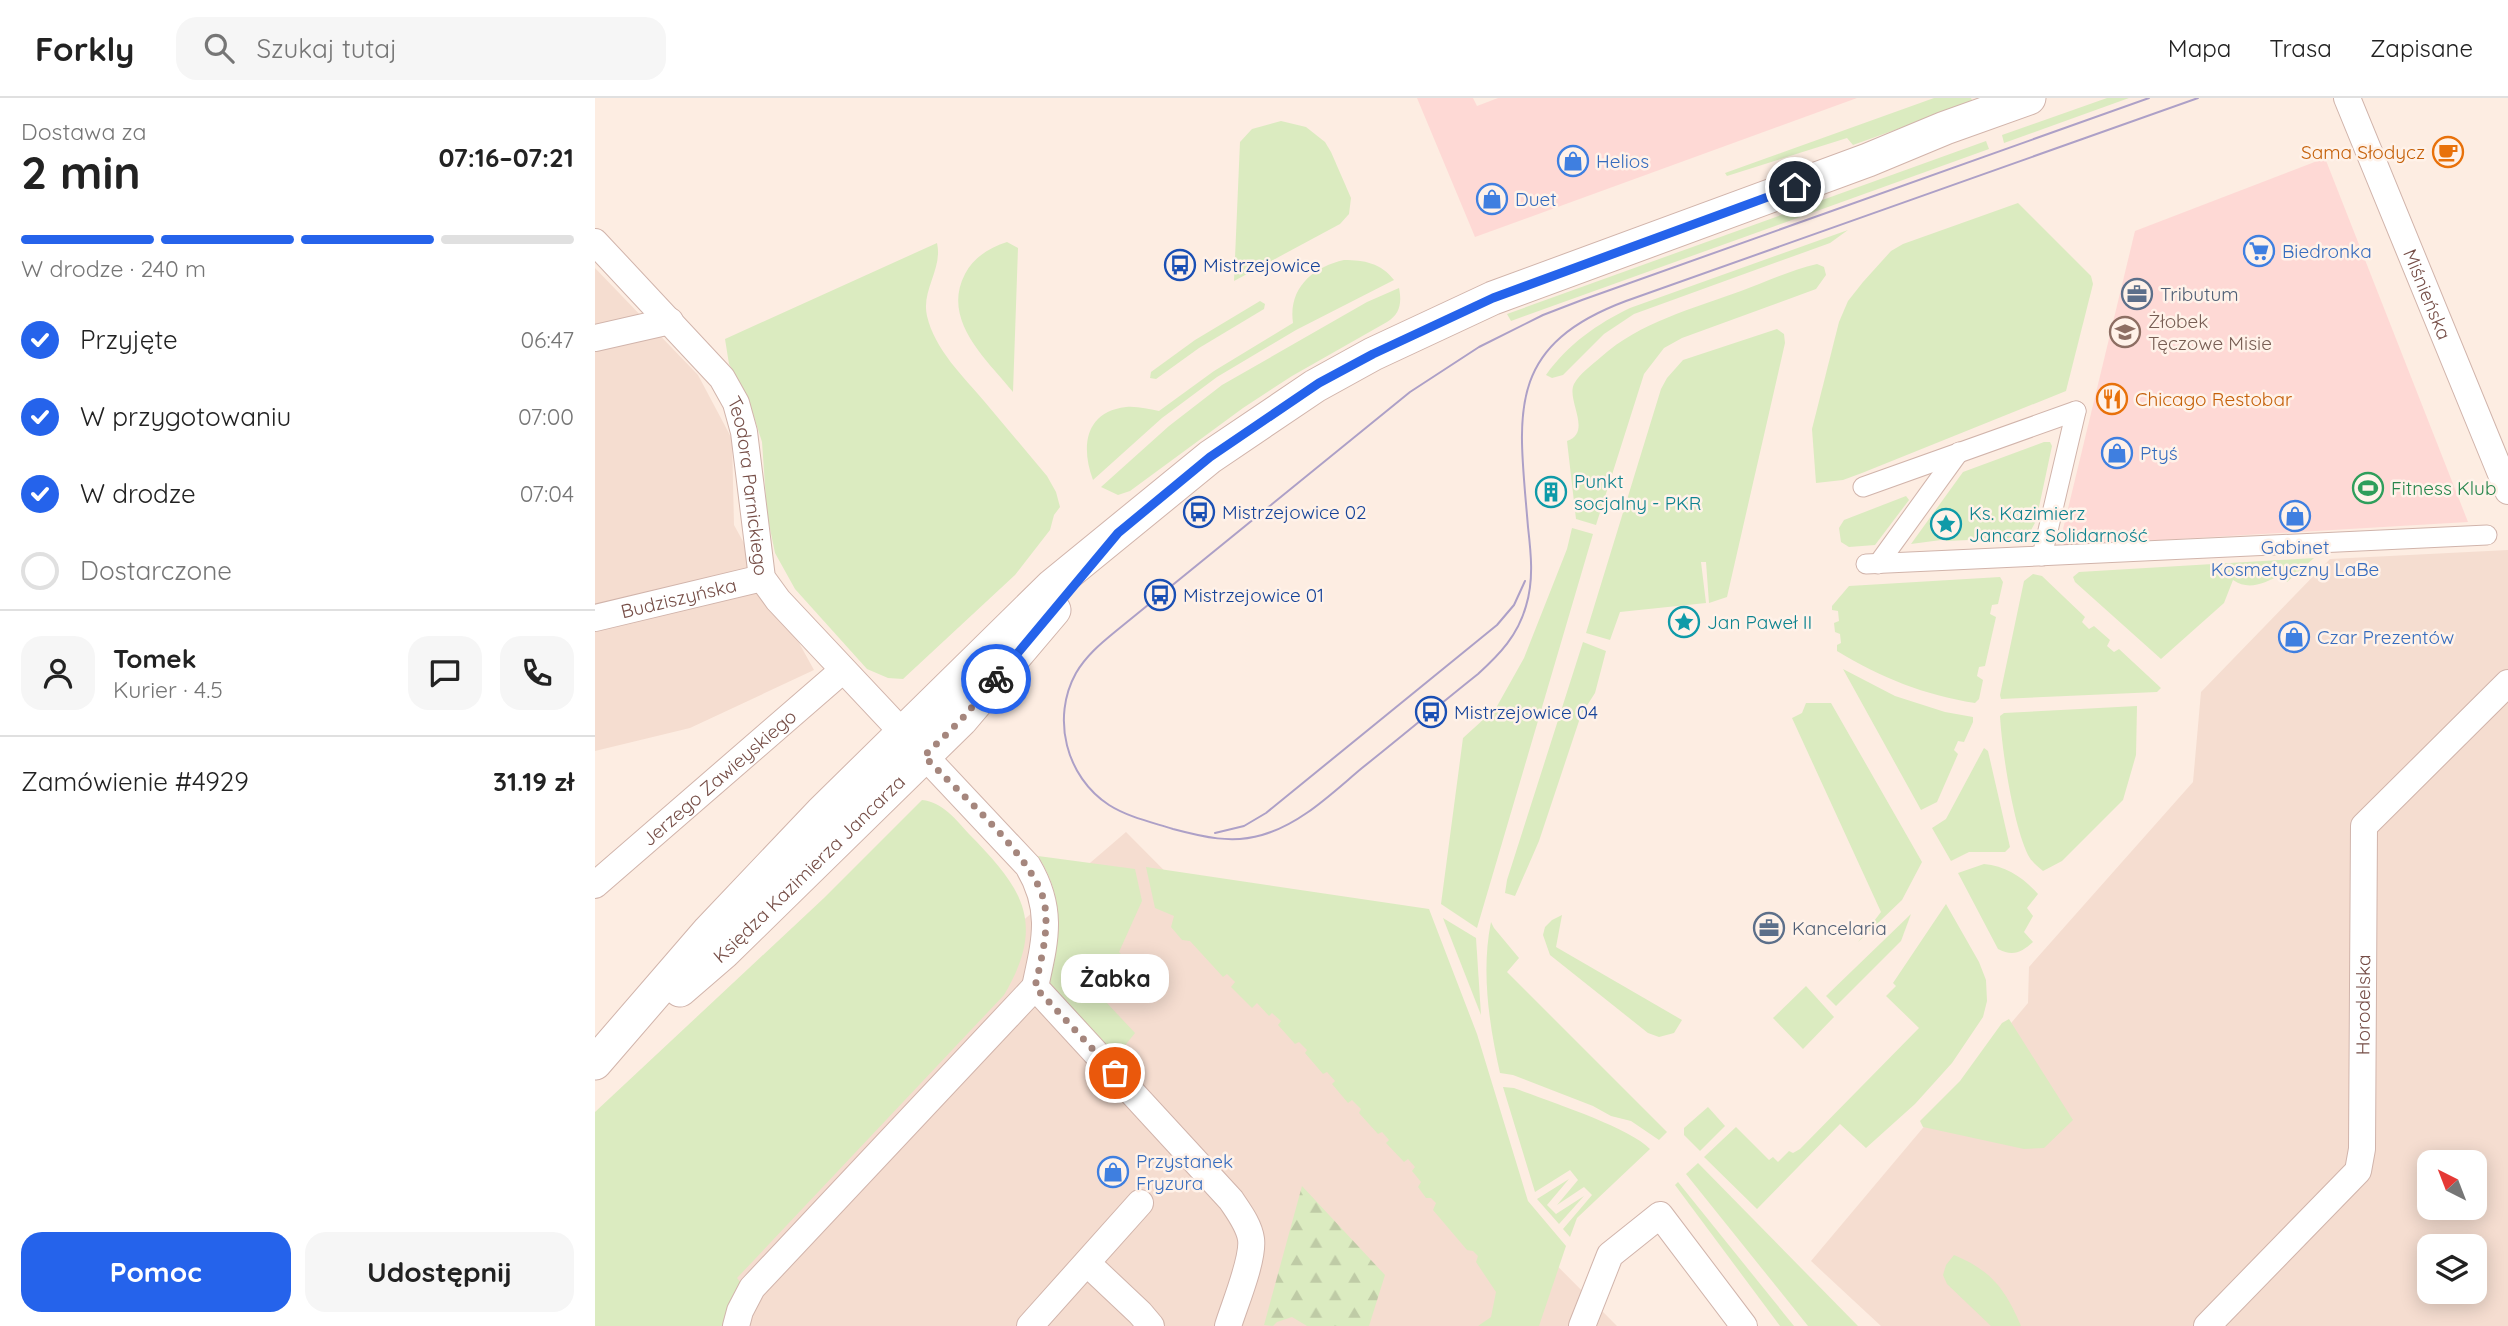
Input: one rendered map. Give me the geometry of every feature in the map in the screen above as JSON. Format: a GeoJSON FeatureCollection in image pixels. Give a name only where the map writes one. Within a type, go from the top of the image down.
{"type":"FeatureCollection","features":[{"type":"Feature","properties":{"kind":"street","name":"Księdza Kazimierza Jancarza"},"geometry":{"type":"LineString","coordinates":[[595,1063],[709,931],[901,732],[1052,586],[1210,457],[1315,386],[1440,321],[1561,272],[2029,98]]}},
{"type":"Feature","properties":{"kind":"street","name":"Miśnieńska"},"geometry":{"type":"LineString","coordinates":[[2347,98],[2508,491]]}},
{"type":"Feature","properties":{"kind":"street","name":"Teodora Parnickiego"},"geometry":{"type":"LineString","coordinates":[[595,242],[722,378],[736,404],[744,432],[762,578],[778,600],[843,670],[1014,849],[1037,881],[1044,902],[1046,926],[1035,987]]}},
{"type":"Feature","properties":{"kind":"street"},"geometry":{"type":"LineString","coordinates":[[595,338],[670,321]]}},
{"type":"Feature","properties":{"kind":"street"},"geometry":{"type":"LineString","coordinates":[[1863,487],[2076,411],[2042,556]]}},
{"type":"Feature","properties":{"kind":"street"},"geometry":{"type":"LineString","coordinates":[[1959,452],[1872,564],[2487,534]]}},
{"type":"Feature","properties":{"kind":"street","name":"Księdza Kazimierza Jancarza"},"geometry":{"type":"LineString","coordinates":[[595,1063],[724,952],[961,720],[1118,533]]}},
{"type":"Feature","properties":{"kind":"street","name":"Budziszyńska"},"geometry":{"type":"LineString","coordinates":[[595,618],[762,578]]}},
{"type":"Feature","properties":{"kind":"street","name":"Jerzego Zawieyskiego"},"geometry":{"type":"LineString","coordinates":[[595,885],[843,670]]}},
{"type":"Feature","properties":{"kind":"street","name":"Horodelska"},"geometry":{"type":"LineString","coordinates":[[2207,1326],[2358,1171],[2362,1149],[2364,826],[2508,683]]}},
{"type":"Feature","properties":{"kind":"street"},"geometry":{"type":"LineString","coordinates":[[736,1326],[752,1287],[1035,987],[1231,1199],[1244,1219],[1251,1240],[1250,1254],[1228,1326]]}},
{"type":"Feature","properties":{"kind":"street"},"geometry":{"type":"LineString","coordinates":[[1030,1326],[1140,1203]]}},
{"type":"Feature","properties":{"kind":"street"},"geometry":{"type":"LineString","coordinates":[[1583,1326],[1610,1255],[1660,1215],[1744,1326]]}},
{"type":"Feature","properties":{"kind":"street"},"geometry":{"type":"LineString","coordinates":[[1087,1263],[1151,1326]]}},
{"type":"Feature","properties":{"kind":"shaded area"},"geometry":{"type":"Polygon","coordinates":[[[1417,98],[1473,98],[1477,106],[1498,98],[1857,98],[1475,237],[1417,98]]]}},
{"type":"Feature","properties":{"kind":"shaded area"},"geometry":{"type":"Polygon","coordinates":[[[2325,158],[2468,522],[2059,546],[2135,231],[2325,158]]]}},
{"type":"Feature","properties":{"kind":"shaded area"},"geometry":{"type":"Polygon","coordinates":[[[595,268],[698,375],[732,439],[734,525],[814,670],[690,728],[595,751],[595,268]]]}},
{"type":"Feature","properties":{"kind":"shaded area"},"geometry":{"type":"Polygon","coordinates":[[[2508,550],[2508,1326],[1881,1326],[1811,1261],[2028,1003],[2029,967],[2193,782],[2201,692],[2330,559],[2508,550]]]}},
{"type":"Feature","properties":{"kind":"shaded area"},"geometry":{"type":"Polygon","coordinates":[[[1126,832],[1617,1326],[595,1326],[595,1288],[1126,832]]]}},
{"type":"Feature","properties":{"kind":"green space"},"geometry":{"type":"Polygon","coordinates":[[[1934,98],[1971,98],[1973,102],[1853,145],[1847,138],[1727,176],[1725,173],[1934,98]]]}},
{"type":"Feature","properties":{"kind":"green space"},"geometry":{"type":"Polygon","coordinates":[[[2107,98],[2129,98],[2004,143],[2002,135],[2107,98]]]}},
{"type":"Feature","properties":{"kind":"green space"},"geometry":{"type":"Polygon","coordinates":[[[1281,121],[1306,127],[1325,142],[1351,198],[1349,214],[1340,224],[1234,281],[1240,142],[1252,129],[1281,121]]]}},
{"type":"Feature","properties":{"kind":"green space"},"geometry":{"type":"Polygon","coordinates":[[[1986,141],[1989,149],[1511,321],[1507,314],[1986,141]]]}},
{"type":"Feature","properties":{"kind":"green space"},"geometry":{"type":"Polygon","coordinates":[[[2018,203],[2091,276],[2093,284],[2066,391],[1843,480],[1816,483],[1812,429],[1839,322],[1848,301],[1891,251],[1903,244],[2018,203]]]}},
{"type":"Feature","properties":{"kind":"green space"},"geometry":{"type":"Polygon","coordinates":[[[1848,230],[1830,243],[1634,314],[1604,334],[1563,375],[1552,378],[1546,375],[1584,336],[1630,308],[1848,230]]]}},
{"type":"Feature","properties":{"kind":"green space"},"geometry":{"type":"Polygon","coordinates":[[[1007,242],[1018,248],[1013,392],[970,338],[959,307],[959,291],[968,268],[983,254],[1007,242]]]}},
{"type":"Feature","properties":{"kind":"green space"},"geometry":{"type":"Polygon","coordinates":[[[937,243],[937,262],[926,306],[936,340],[959,372],[1047,476],[1056,492],[1060,507],[1054,515],[1050,530],[1015,575],[903,679],[888,678],[867,669],[795,589],[775,553],[767,514],[762,442],[747,395],[729,364],[725,339],[937,243]]]}},
{"type":"Feature","properties":{"kind":"green space"},"geometry":{"type":"Polygon","coordinates":[[[1344,260],[1372,264],[1384,270],[1394,280],[1296,330],[1217,377],[1162,418],[1093,480],[1087,444],[1089,433],[1101,416],[1126,407],[1159,411],[1214,371],[1293,323],[1294,299],[1305,281],[1322,268],[1344,260]]]}},
{"type":"Feature","properties":{"kind":"green space"},"geometry":{"type":"Polygon","coordinates":[[[1817,264],[1824,267],[1826,275],[1816,289],[1682,338],[1664,348],[1644,374],[1596,525],[1576,519],[1567,441],[1578,431],[1579,423],[1572,391],[1583,373],[1616,345],[1650,325],[1817,264]]]}},
{"type":"Feature","properties":{"kind":"green space"},"geometry":{"type":"Polygon","coordinates":[[[1399,288],[1399,308],[1387,322],[1292,376],[1243,408],[1130,491],[1118,495],[1101,487],[1169,426],[1222,385],[1367,302],[1399,288]]]}},
{"type":"Feature","properties":{"kind":"green space"},"geometry":{"type":"Polygon","coordinates":[[[1260,301],[1265,304],[1264,309],[1199,348],[1156,379],[1150,378],[1151,372],[1195,340],[1260,301]]]}},
{"type":"Feature","properties":{"kind":"green space"},"geometry":{"type":"Polygon","coordinates":[[[1777,329],[1784,334],[1785,343],[1727,597],[1709,603],[1706,562],[1701,562],[1706,603],[1620,612],[1610,640],[1586,633],[1661,389],[1667,378],[1683,360],[1777,329]]]}},
{"type":"Feature","properties":{"kind":"green space"},"geometry":{"type":"Polygon","coordinates":[[[2050,442],[2052,446],[2036,521],[2030,532],[2015,538],[1946,541],[1944,526],[1932,515],[1930,520],[1939,529],[1941,540],[1911,544],[1963,472],[2050,442]]]}},
{"type":"Feature","properties":{"kind":"green space"},"geometry":{"type":"Polygon","coordinates":[[[1906,496],[1909,500],[1875,545],[1849,547],[1841,542],[1839,528],[1844,520],[1906,496]]]}},
{"type":"Feature","properties":{"kind":"green space"},"geometry":{"type":"Polygon","coordinates":[[[1572,528],[1593,534],[1477,928],[1441,904],[1463,738],[1496,708],[1524,658],[1567,549],[1572,528]]]}},
{"type":"Feature","properties":{"kind":"green space"},"geometry":{"type":"Polygon","coordinates":[[[2314,558],[2287,582],[2281,575],[2251,585],[2233,580],[2224,603],[2161,659],[2075,582],[2073,577],[2079,572],[2314,558]]]}},
{"type":"Feature","properties":{"kind":"green space"},"geometry":{"type":"Polygon","coordinates":[[[2033,574],[2042,576],[2085,617],[2082,622],[2089,629],[2094,626],[2110,640],[2107,646],[2114,652],[2119,649],[2161,688],[2157,692],[2001,699],[2024,581],[2033,574]]]}},
{"type":"Feature","properties":{"kind":"green space"},"geometry":{"type":"Polygon","coordinates":[[[2000,577],[2003,582],[1998,604],[1992,605],[1990,614],[1996,617],[1985,666],[1979,667],[1977,676],[1983,680],[1979,699],[1975,703],[1904,684],[1837,651],[1837,645],[1841,643],[1834,623],[1839,621],[1838,611],[1832,610],[1832,606],[1849,586],[2000,577]]]}},
{"type":"Feature","properties":{"kind":"green space"},"geometry":{"type":"Polygon","coordinates":[[[1583,642],[1606,651],[1595,693],[1581,715],[1539,841],[1515,896],[1505,893],[1507,880],[1583,642]]]}},
{"type":"Feature","properties":{"kind":"green space"},"geometry":{"type":"Polygon","coordinates":[[[1843,669],[1895,696],[1945,712],[1973,717],[1964,742],[1958,741],[1954,750],[1958,754],[1937,802],[1921,810],[1843,669]]]}},
{"type":"Feature","properties":{"kind":"green space"},"geometry":{"type":"Polygon","coordinates":[[[1806,703],[1831,703],[1922,862],[1902,900],[1858,942],[1881,912],[1792,718],[1802,713],[1806,703]]]}},
{"type":"Feature","properties":{"kind":"green space"},"geometry":{"type":"Polygon","coordinates":[[[2137,706],[2136,755],[2123,800],[2062,861],[2043,871],[2028,855],[2013,807],[2000,716],[2004,713],[2137,706]]]}},
{"type":"Feature","properties":{"kind":"green space"},"geometry":{"type":"Polygon","coordinates":[[[1984,748],[1988,751],[2010,847],[2005,852],[1969,852],[1951,861],[1932,828],[1946,819],[1984,748]]]}},
{"type":"Feature","properties":{"kind":"green space"},"geometry":{"type":"Polygon","coordinates":[[[922,800],[930,801],[949,812],[1003,872],[1023,907],[1026,926],[1024,947],[1004,995],[737,1278],[742,1284],[726,1326],[595,1326],[595,1112],[824,898],[922,800]]]}},
{"type":"Feature","properties":{"kind":"green space"},"geometry":{"type":"Polygon","coordinates":[[[1038,856],[1135,869],[1142,901],[1119,952],[1125,958],[1106,1002],[1135,1033],[1123,1048],[1108,1048],[1050,983],[1056,905],[1054,890],[1038,856]]]}},
{"type":"Feature","properties":{"kind":"green space"},"geometry":{"type":"Polygon","coordinates":[[[1984,864],[2000,867],[2014,874],[2038,894],[2027,908],[2033,916],[2024,932],[2033,942],[2021,951],[2008,953],[1998,949],[1958,873],[1984,864]]]}},
{"type":"Feature","properties":{"kind":"green space"},"geometry":{"type":"Polygon","coordinates":[[[1146,867],[1429,909],[1477,1034],[1528,1201],[1566,1246],[1539,1326],[1478,1326],[1491,1317],[1496,1292],[1476,1262],[1478,1256],[1467,1250],[1433,1210],[1436,1203],[1431,1198],[1426,1198],[1418,1187],[1421,1182],[1412,1171],[1415,1167],[1408,1159],[1404,1162],[1386,1143],[1389,1140],[1382,1132],[1378,1134],[1359,1113],[1361,1109],[1352,1100],[1348,1103],[1332,1084],[1335,1081],[1327,1072],[1323,1074],[1305,1053],[1307,1050],[1299,1042],[1295,1044],[1278,1025],[1281,1021],[1272,1013],[1269,1016],[1257,1003],[1252,1008],[1231,987],[1235,982],[1227,974],[1223,977],[1190,941],[1182,940],[1171,927],[1174,916],[1155,908],[1146,867]]]}},
{"type":"Feature","properties":{"kind":"green space"},"geometry":{"type":"Polygon","coordinates":[[[1946,904],[1979,962],[1986,980],[1987,1001],[1983,1017],[1952,1063],[1915,1104],[1866,1148],[1840,1124],[1757,1209],[1704,1157],[1736,1127],[1769,1160],[1773,1157],[1778,1162],[1789,1151],[1793,1153],[1800,1149],[1919,1028],[1886,996],[1896,986],[1893,983],[1946,904]]]}},
{"type":"Feature","properties":{"kind":"green space"},"geometry":{"type":"Polygon","coordinates":[[[1911,914],[1901,941],[1836,1006],[1826,996],[1911,914]]]}},
{"type":"Feature","properties":{"kind":"green space"},"geometry":{"type":"Polygon","coordinates":[[[1562,915],[1556,947],[1682,1020],[1674,1033],[1659,1037],[1648,1033],[1550,955],[1543,935],[1545,927],[1562,915]]]}},
{"type":"Feature","properties":{"kind":"green space"},"geometry":{"type":"Polygon","coordinates":[[[1443,918],[1476,938],[1481,1015],[1443,918]]]}},
{"type":"Feature","properties":{"kind":"green space"},"geometry":{"type":"Polygon","coordinates":[[[1491,922],[1519,958],[1507,972],[1667,1132],[1659,1140],[1631,1121],[1611,1116],[1593,1106],[1513,1075],[1500,1073],[1488,998],[1487,959],[1491,922]]]}},
{"type":"Feature","properties":{"kind":"green space"},"geometry":{"type":"Polygon","coordinates":[[[1806,986],[1834,1017],[1803,1049],[1773,1018],[1806,986]]]}},
{"type":"Feature","properties":{"kind":"green space"},"geometry":{"type":"Polygon","coordinates":[[[2009,1019],[2073,1120],[2044,1148],[2024,1149],[1923,1127],[1920,1121],[1960,1081],[2002,1023],[2009,1019]]]}},
{"type":"Feature","properties":{"kind":"green space"},"geometry":{"type":"Polygon","coordinates":[[[1503,1087],[1514,1088],[1606,1123],[1650,1149],[1577,1218],[1570,1237],[1563,1229],[1592,1195],[1584,1187],[1557,1205],[1578,1180],[1570,1170],[1535,1192],[1503,1087]]]}},
{"type":"Feature","properties":{"kind":"green space"},"geometry":{"type":"Polygon","coordinates":[[[1708,1107],[1725,1126],[1700,1151],[1684,1135],[1684,1128],[1708,1107]]]}},
{"type":"Feature","properties":{"kind":"green space"},"geometry":{"type":"Polygon","coordinates":[[[1698,1163],[1858,1326],[1808,1326],[1686,1174],[1698,1163]]]}},
{"type":"Feature","properties":{"kind":"green space"},"geometry":{"type":"Polygon","coordinates":[[[1569,1179],[1547,1205],[1556,1214],[1584,1196],[1559,1224],[1537,1199],[1569,1179]]]}},
{"type":"Feature","properties":{"kind":"green space"},"geometry":{"type":"Polygon","coordinates":[[[1678,1182],[1794,1326],[1780,1326],[1675,1185],[1678,1182]]]}},
{"type":"Feature","properties":{"kind":"green space"},"geometry":{"type":"Polygon","coordinates":[[[1302,1186],[1385,1275],[1369,1326],[1307,1326],[1292,1317],[1273,1326],[1264,1325],[1302,1186]]]}},
{"type":"Feature","properties":{"kind":"green space"},"geometry":{"type":"Polygon","coordinates":[[[1954,1255],[1978,1268],[1996,1283],[2021,1326],[1991,1326],[1947,1284],[1943,1275],[1946,1265],[1954,1255]]]}},
{"type":"Feature","properties":{"kind":"tram line"},"geometry":{"type":"LineString","coordinates":[[2149,98],[1582,300],[1543,315],[1479,347],[1410,392],[1110,636],[1089,656],[1076,673],[1068,690],[1065,709],[1067,745],[1082,779],[1094,793],[1124,813],[1206,837],[1251,838],[1276,830],[1303,816],[1478,674],[1501,651],[1518,626],[1529,596],[1531,576],[1522,451],[1527,390],[1539,363],[1558,340],[1586,319],[1626,301],[2198,98]]}},
{"type":"Feature","properties":{"kind":"tram line"},"geometry":{"type":"LineString","coordinates":[[1215,833],[1244,826],[1266,813],[1497,625],[1514,605],[1525,581]]}},
{"type":"Feature","properties":{"kind":"way so far"},"geometry":{"type":"LineString","coordinates":[[996,679],[961,720],[924,756],[1028,866],[1037,881],[1044,902],[1046,926],[1035,987],[1115,1073]]}},
{"type":"Feature","properties":{"kind":"place","name":"Sama Słodycz"},"geometry":{"type":"Point","coordinates":[2448,152]}},
{"type":"Feature","properties":{"kind":"place","name":"Helios"},"geometry":{"type":"Point","coordinates":[1573,161]}},
{"type":"Feature","properties":{"kind":"place","name":"Duet"},"geometry":{"type":"Point","coordinates":[1492,199]}},
{"type":"Feature","properties":{"kind":"place","name":"Biedronka"},"geometry":{"type":"Point","coordinates":[2259,251]}},
{"type":"Feature","properties":{"kind":"place","name":"Mistrzejowice"},"geometry":{"type":"Point","coordinates":[1180,265]}},
{"type":"Feature","properties":{"kind":"place","name":"Tributum"},"geometry":{"type":"Point","coordinates":[2137,294]}},
{"type":"Feature","properties":{"kind":"place","name":"Żłobek Tęczowe Misie"},"geometry":{"type":"Point","coordinates":[2125,332]}},
{"type":"Feature","properties":{"kind":"place","name":"Chicago Restobar"},"geometry":{"type":"Point","coordinates":[2112,399]}},
{"type":"Feature","properties":{"kind":"place","name":"Ptyś"},"geometry":{"type":"Point","coordinates":[2117,453]}},
{"type":"Feature","properties":{"kind":"place","name":"Fitness Klub"},"geometry":{"type":"Point","coordinates":[2368,488]}},
{"type":"Feature","properties":{"kind":"place","name":"Punkt socjalny - PKR"},"geometry":{"type":"Point","coordinates":[1551,492]}},
{"type":"Feature","properties":{"kind":"place","name":"Mistrzejowice 02"},"geometry":{"type":"Point","coordinates":[1199,512]}},
{"type":"Feature","properties":{"kind":"place","name":"Gabinet Kosmetyczny LaBe"},"geometry":{"type":"Point","coordinates":[2295,516]}},
{"type":"Feature","properties":{"kind":"place","name":"Ks. Kazimierz Jancarz Solidarność"},"geometry":{"type":"Point","coordinates":[1946,524]}},
{"type":"Feature","properties":{"kind":"place","name":"Mistrzejowice 01"},"geometry":{"type":"Point","coordinates":[1160,595]}},
{"type":"Feature","properties":{"kind":"place","name":"Jan Paweł II"},"geometry":{"type":"Point","coordinates":[1684,622]}},
{"type":"Feature","properties":{"kind":"place","name":"Czar Prezentów"},"geometry":{"type":"Point","coordinates":[2294,637]}},
{"type":"Feature","properties":{"kind":"place","name":"Mistrzejowice 04"},"geometry":{"type":"Point","coordinates":[1431,712]}},
{"type":"Feature","properties":{"kind":"place","name":"Kancelaria"},"geometry":{"type":"Point","coordinates":[1769,928]}},
{"type":"Feature","properties":{"kind":"place","name":"Żabka"},"geometry":{"type":"Point","coordinates":[1115,1073]}},
{"type":"Feature","properties":{"kind":"place","name":"Przystanek Fryzura"},"geometry":{"type":"Point","coordinates":[1113,1172]}},
{"type":"Feature","properties":{"kind":"route"},"geometry":{"type":"LineString","coordinates":[[996,679],[1118,533],[1210,457],[1319,383],[1440,321],[1493,298],[1795,187]]}}]}
